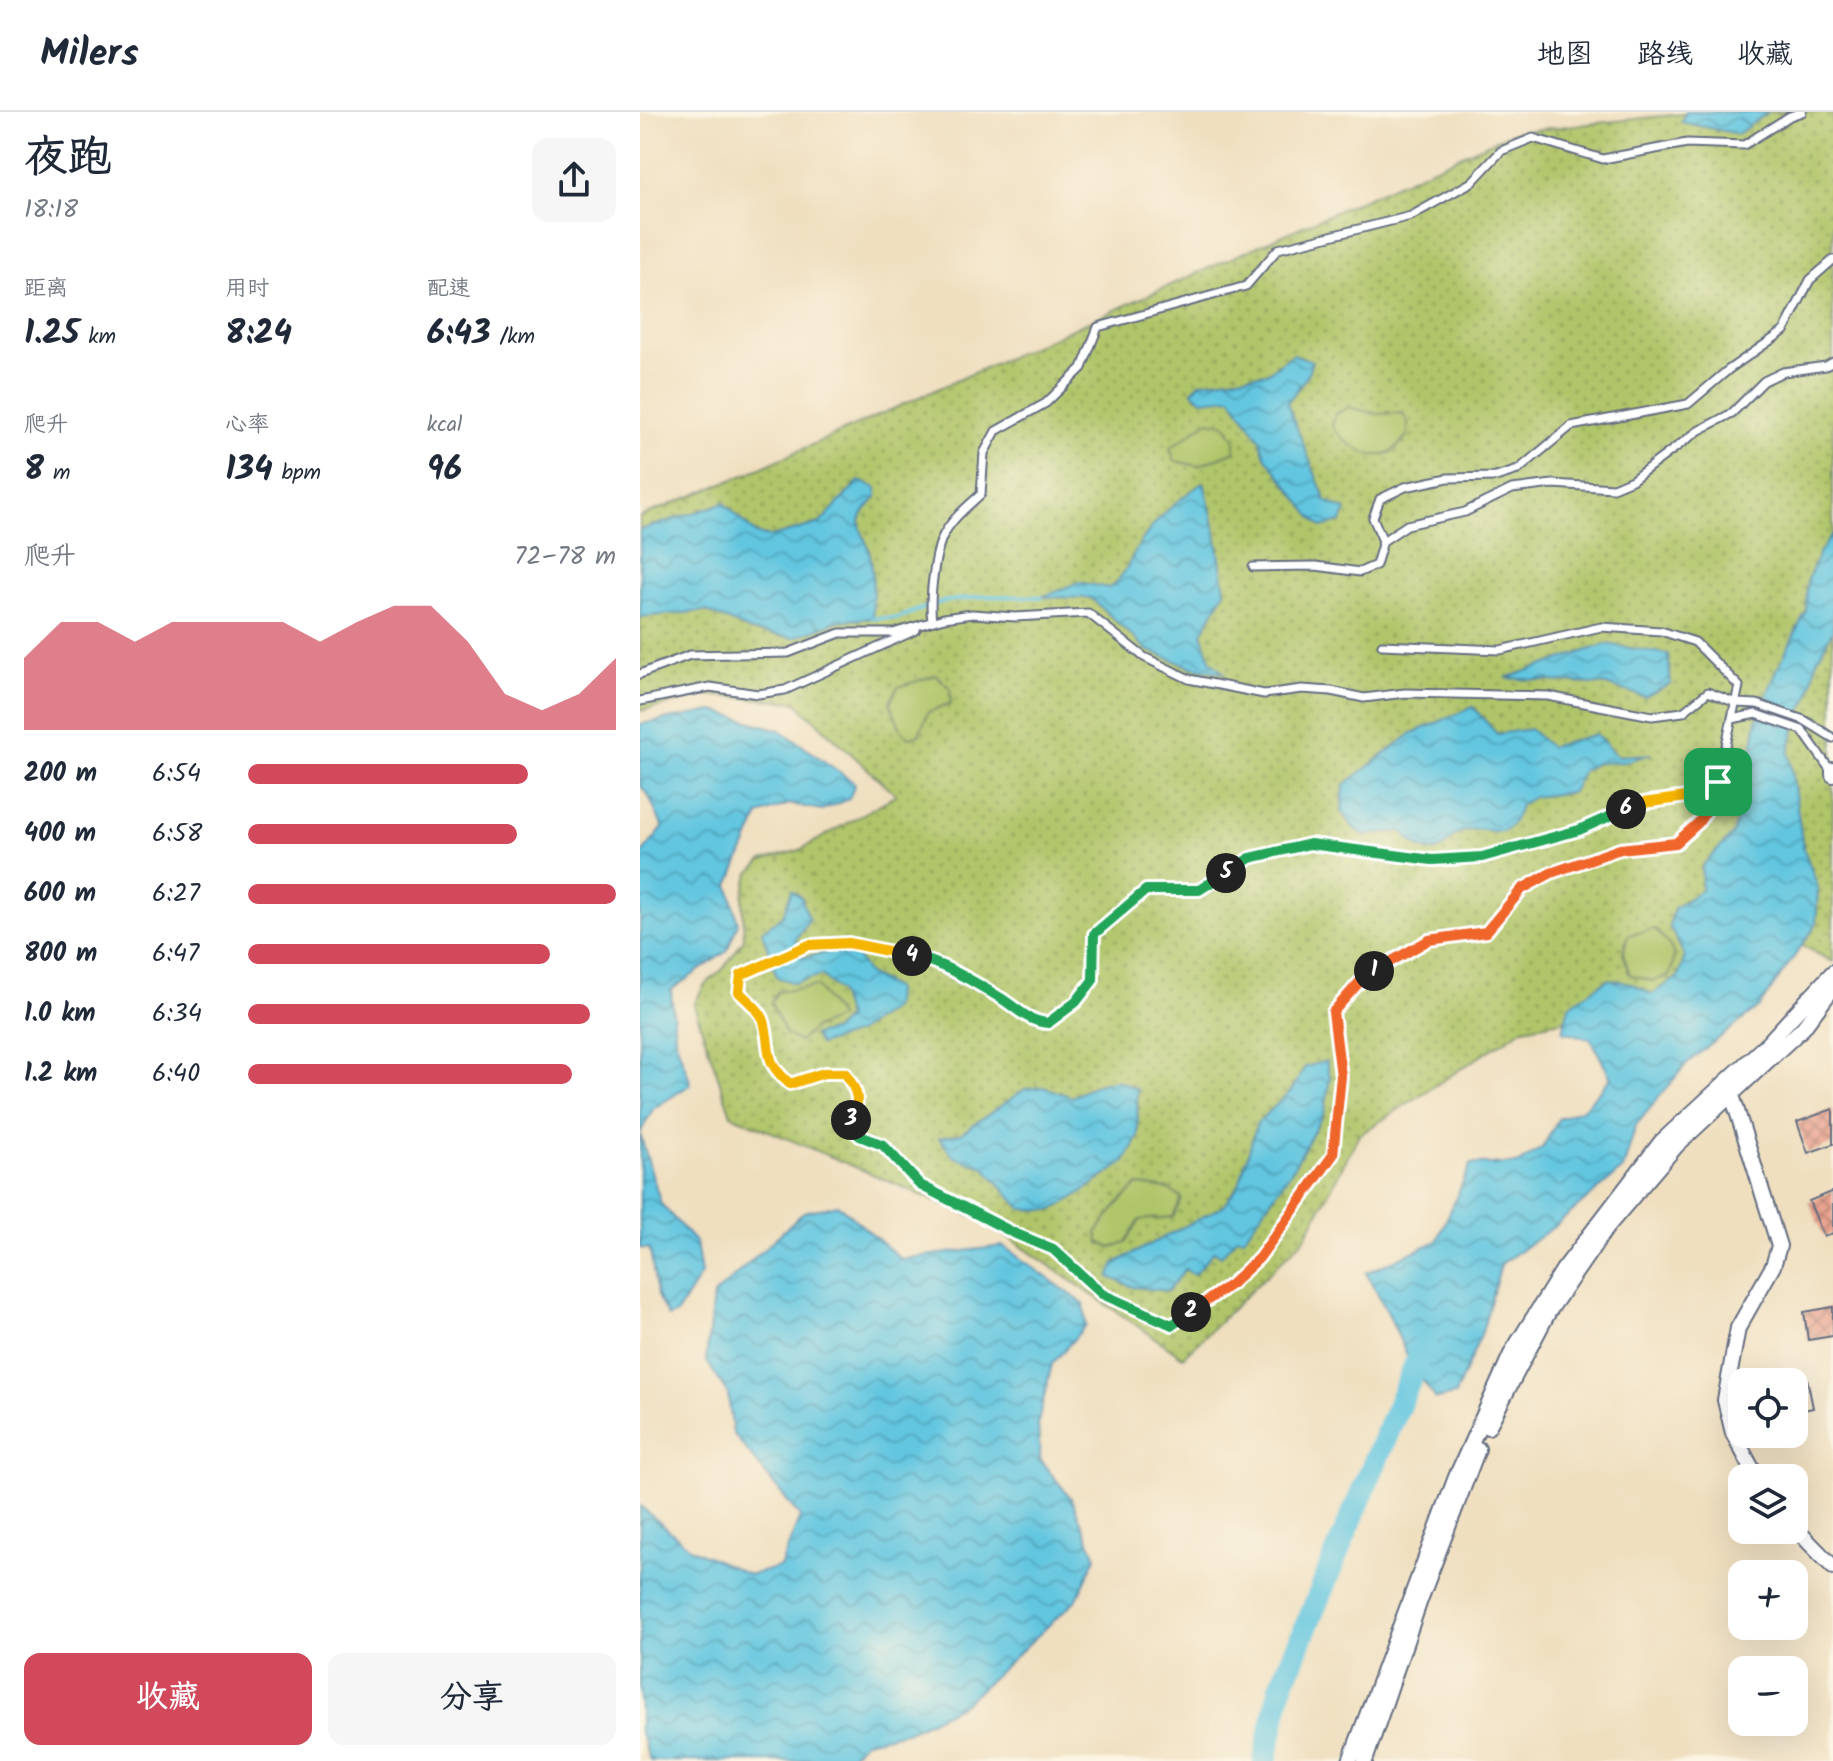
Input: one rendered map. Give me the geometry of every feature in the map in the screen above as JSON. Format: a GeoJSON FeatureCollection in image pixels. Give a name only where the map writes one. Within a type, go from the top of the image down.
{"type":"FeatureCollection","features":[{"type":"Feature","properties":{"kind":"street"},"geometry":{"type":"LineString","coordinates":[[1365,1761],[1420,1600],[1482,1438],[1549,1311],[1607,1227],[1833,972]]}},
{"type":"Feature","properties":{"kind":"street"},"geometry":{"type":"LineString","coordinates":[[1350,1761],[1456,1477],[1512,1352],[1563,1270],[1661,1142],[1803,1028],[1833,988]]}},
{"type":"Feature","properties":{"kind":"street"},"geometry":{"type":"LineString","coordinates":[[1726,1090],[1779,1246],[1773,1266],[1738,1328],[1725,1400],[1733,1433],[1750,1464]]}},
{"type":"Feature","properties":{"kind":"street"},"geometry":{"type":"LineString","coordinates":[[1808,1541],[1833,1567]]}},
{"type":"Feature","properties":{"kind":"lane"},"geometry":{"type":"LineString","coordinates":[[932,621],[929,603],[942,539],[958,516],[981,494],[984,453],[996,431],[1046,403],[1082,368],[1098,327],[1246,286],[1278,249],[1411,216],[1472,182],[1501,151],[1533,138],[1603,159],[1687,143],[1744,145],[1790,116],[1802,112]]}},
{"type":"Feature","properties":{"kind":"lane"},"geometry":{"type":"LineString","coordinates":[[1253,567],[1316,566],[1360,572],[1376,565],[1383,541],[1373,518],[1380,499],[1405,487],[1448,478],[1496,477],[1518,470],[1571,426],[1688,404],[1728,370],[1784,331],[1810,280],[1833,260]]}},
{"type":"Feature","properties":{"kind":"lane"},"geometry":{"type":"LineString","coordinates":[[1383,541],[1407,525],[1465,512],[1512,489],[1553,484],[1613,488],[1632,480],[1698,431],[1732,413],[1764,381],[1783,372],[1826,366],[1833,362]]}},
{"type":"Feature","properties":{"kind":"lane"},"geometry":{"type":"LineString","coordinates":[[640,674],[690,655],[788,653],[840,633],[893,633],[932,621],[972,614],[1015,617],[1088,613],[1144,657],[1189,679],[1264,694],[1302,689],[1364,698],[1405,693],[1548,696],[1652,716],[1683,712],[1708,692],[1736,703],[1757,704],[1804,720],[1833,738]]}},
{"type":"Feature","properties":{"kind":"lane"},"geometry":{"type":"LineString","coordinates":[[640,701],[710,687],[758,694],[785,690],[932,621]]}},
{"type":"Feature","properties":{"kind":"lane"},"geometry":{"type":"LineString","coordinates":[[1382,645],[1500,650],[1601,627],[1661,631],[1695,642],[1739,686],[1715,798],[1698,823],[1676,843],[1620,849],[1551,873],[1522,889],[1486,932],[1429,940],[1364,977],[1333,1012],[1341,1076],[1333,1155],[1259,1258],[1231,1284],[1172,1325],[1102,1294],[1053,1249],[1016,1234],[920,1185],[883,1145],[860,1136],[848,1125],[859,1105],[857,1091],[845,1073],[824,1073],[790,1084],[775,1071],[767,1051],[764,1018],[739,992],[741,975],[809,945],[849,943],[926,959],[999,997],[1035,1022],[1048,1023],[1076,1002],[1093,980],[1094,934],[1146,890],[1199,890],[1250,858],[1310,844],[1432,860],[1482,857],[1579,830],[1636,804],[1686,797],[1718,782]]}},
{"type":"Feature","properties":{"kind":"lane"},"geometry":{"type":"LineString","coordinates":[[1732,719],[1756,714],[1802,730],[1832,772]]}},
{"type":"Feature","properties":{"kind":"green space"},"geometry":{"type":"Polygon","coordinates":[[[1700,112],[1833,112],[1833,962],[1792,940],[1694,996],[1524,1028],[1359,1135],[1305,1238],[1183,1357],[986,1222],[731,1115],[694,1005],[704,986],[723,969],[744,939],[743,896],[749,874],[762,861],[800,850],[896,795],[795,702],[707,695],[640,711],[640,517],[749,473],[1514,132],[1700,112]]]}},
{"type":"Feature","properties":{"kind":"green space"},"geometry":{"type":"Polygon","coordinates":[[[1349,407],[1376,414],[1402,413],[1408,422],[1408,435],[1389,453],[1365,453],[1343,439],[1332,427],[1335,414],[1349,407]]]}},
{"type":"Feature","properties":{"kind":"green space"},"geometry":{"type":"Polygon","coordinates":[[[1208,421],[1225,424],[1235,440],[1235,451],[1198,466],[1175,461],[1170,448],[1208,421]]]}},
{"type":"Feature","properties":{"kind":"green space"},"geometry":{"type":"Polygon","coordinates":[[[936,675],[950,688],[951,703],[928,712],[919,735],[908,737],[901,730],[890,702],[898,687],[936,675]]]}},
{"type":"Feature","properties":{"kind":"green space"},"geometry":{"type":"Polygon","coordinates":[[[1655,929],[1672,950],[1669,976],[1652,981],[1630,975],[1623,953],[1628,935],[1655,929]]]}},
{"type":"Feature","properties":{"kind":"green space"},"geometry":{"type":"Polygon","coordinates":[[[817,986],[839,1018],[814,1028],[799,1042],[786,1034],[771,1003],[777,992],[817,986]]]}},
{"type":"Feature","properties":{"kind":"green space"},"geometry":{"type":"Polygon","coordinates":[[[1138,1185],[1168,1189],[1182,1198],[1173,1217],[1140,1220],[1126,1242],[1111,1248],[1099,1242],[1097,1232],[1118,1204],[1138,1185]]]}},
{"type":"Feature","properties":{"kind":"water"},"geometry":{"type":"Polygon","coordinates":[[[1686,112],[1768,112],[1738,134],[1681,122],[1686,112]]]}},
{"type":"Feature","properties":{"kind":"water"},"geometry":{"type":"Polygon","coordinates":[[[1293,354],[1312,361],[1307,376],[1287,403],[1326,501],[1346,510],[1341,522],[1322,527],[1265,456],[1260,439],[1231,397],[1202,400],[1192,391],[1201,382],[1267,373],[1293,354]]]}},
{"type":"Feature","properties":{"kind":"water"},"geometry":{"type":"Polygon","coordinates":[[[859,481],[877,488],[877,497],[860,521],[871,560],[873,618],[838,621],[793,638],[751,631],[706,611],[640,617],[640,530],[724,503],[756,534],[771,537],[820,523],[859,481]]]}},
{"type":"Feature","properties":{"kind":"water"},"geometry":{"type":"Polygon","coordinates":[[[1204,482],[1225,591],[1202,633],[1211,661],[1224,673],[1191,667],[1147,650],[1091,598],[1042,597],[1079,582],[1109,588],[1124,572],[1154,524],[1204,482]]]}},
{"type":"Feature","properties":{"kind":"water"},"geometry":{"type":"Polygon","coordinates":[[[1833,534],[1833,630],[1817,660],[1808,700],[1799,714],[1789,752],[1803,847],[1818,887],[1816,925],[1759,1007],[1687,1063],[1636,1125],[1623,1169],[1555,1226],[1501,1264],[1482,1332],[1455,1395],[1436,1399],[1412,1366],[1366,1273],[1437,1241],[1471,1164],[1517,1164],[1543,1147],[1558,1119],[1583,1109],[1611,1078],[1591,1039],[1563,1031],[1569,1006],[1608,979],[1630,983],[1652,994],[1678,977],[1685,956],[1669,926],[1674,908],[1701,890],[1702,866],[1733,834],[1746,784],[1757,720],[1806,611],[1807,582],[1819,553],[1833,534]]]}},
{"type":"Feature","properties":{"kind":"water"},"geometry":{"type":"Polygon","coordinates":[[[1606,644],[1668,654],[1671,684],[1645,697],[1606,685],[1506,678],[1606,644]]]}},
{"type":"Feature","properties":{"kind":"water"},"geometry":{"type":"Polygon","coordinates":[[[1473,707],[1497,734],[1530,729],[1550,747],[1596,734],[1617,756],[1651,754],[1624,762],[1596,763],[1583,770],[1572,792],[1533,797],[1520,805],[1515,819],[1503,831],[1469,830],[1453,837],[1439,850],[1421,848],[1403,831],[1365,835],[1354,828],[1342,813],[1344,785],[1412,733],[1473,707]]]}},
{"type":"Feature","properties":{"kind":"water"},"geometry":{"type":"Polygon","coordinates":[[[714,711],[780,730],[855,783],[849,799],[822,810],[789,804],[759,815],[729,885],[738,923],[727,951],[671,990],[675,1038],[691,1084],[653,1109],[640,1133],[640,856],[663,828],[649,796],[640,785],[640,724],[714,711]]]}},
{"type":"Feature","properties":{"kind":"water"},"geometry":{"type":"Polygon","coordinates":[[[792,890],[801,897],[809,919],[795,940],[802,957],[832,952],[857,957],[868,974],[895,988],[894,1007],[857,1033],[819,1045],[814,1035],[835,1030],[847,1018],[839,992],[822,975],[794,983],[777,977],[762,931],[783,915],[792,890]]]}},
{"type":"Feature","properties":{"kind":"water"},"geometry":{"type":"Polygon","coordinates":[[[1326,1061],[1330,1078],[1325,1111],[1292,1170],[1244,1238],[1237,1237],[1221,1256],[1214,1251],[1194,1275],[1185,1269],[1168,1291],[1133,1287],[1109,1277],[1115,1263],[1223,1206],[1239,1185],[1257,1123],[1291,1091],[1305,1067],[1326,1061]]]}},
{"type":"Feature","properties":{"kind":"water"},"geometry":{"type":"Polygon","coordinates":[[[1117,1080],[1137,1089],[1138,1136],[1125,1162],[1053,1210],[1022,1209],[984,1167],[954,1157],[939,1138],[960,1134],[1025,1089],[1044,1087],[1072,1097],[1099,1083],[1117,1080]]]}},
{"type":"Feature","properties":{"kind":"water"},"geometry":{"type":"Polygon","coordinates":[[[640,1134],[661,1204],[696,1243],[701,1274],[677,1313],[668,1317],[657,1296],[650,1249],[640,1248],[640,1134]]]}},
{"type":"Feature","properties":{"kind":"water"},"geometry":{"type":"Polygon","coordinates":[[[838,1205],[901,1259],[1003,1246],[1084,1304],[1086,1325],[1052,1364],[1038,1422],[1040,1460],[1071,1498],[1096,1557],[1077,1599],[965,1703],[909,1731],[865,1741],[845,1761],[650,1761],[640,1732],[640,1506],[691,1549],[750,1575],[780,1567],[800,1517],[733,1433],[728,1394],[706,1360],[713,1296],[804,1212],[838,1205]]]}},
{"type":"Feature","properties":{"kind":"building"},"geometry":{"type":"Polygon","coordinates":[[[1833,1109],[1833,1144],[1808,1153],[1797,1122],[1833,1109]]]}},
{"type":"Feature","properties":{"kind":"building"},"geometry":{"type":"Polygon","coordinates":[[[1833,1191],[1833,1233],[1824,1237],[1809,1201],[1833,1191]]]}},
{"type":"Feature","properties":{"kind":"building"},"geometry":{"type":"Polygon","coordinates":[[[1833,1307],[1833,1336],[1808,1340],[1804,1312],[1833,1307]]]}},
{"type":"Feature","properties":{"kind":"building"},"geometry":{"type":"Polygon","coordinates":[[[1808,1383],[1813,1408],[1808,1409],[1808,1383]]]}},
{"type":"Feature","properties":{"kind":"waterway"},"geometry":{"type":"LineString","coordinates":[[873,618],[897,618],[941,602],[986,596],[1042,597]]}},
{"type":"Feature","properties":{"kind":"waterway"},"geometry":{"type":"LineString","coordinates":[[1265,1761],[1280,1689],[1426,1340]]}},
{"type":"Feature","properties":{"kind":"route"},"geometry":{"type":"LineString","coordinates":[[1718,782],[1715,798],[1698,823],[1676,843],[1620,849],[1551,873],[1522,889],[1486,932],[1429,940],[1364,977],[1333,1012],[1341,1076],[1333,1155],[1259,1258],[1231,1284],[1172,1325],[1102,1294],[1053,1249],[1016,1234],[920,1185],[883,1145],[860,1136],[848,1125],[859,1105],[857,1091],[845,1073],[824,1073],[790,1084],[775,1071],[767,1051],[764,1018],[739,992],[741,975],[765,963],[809,945],[849,943],[926,959],[999,997],[1035,1022],[1048,1023],[1076,1002],[1093,980],[1094,934],[1146,890],[1199,890],[1250,858],[1310,844],[1432,860],[1482,857],[1579,830],[1636,804],[1686,797],[1718,782]]}}]}
